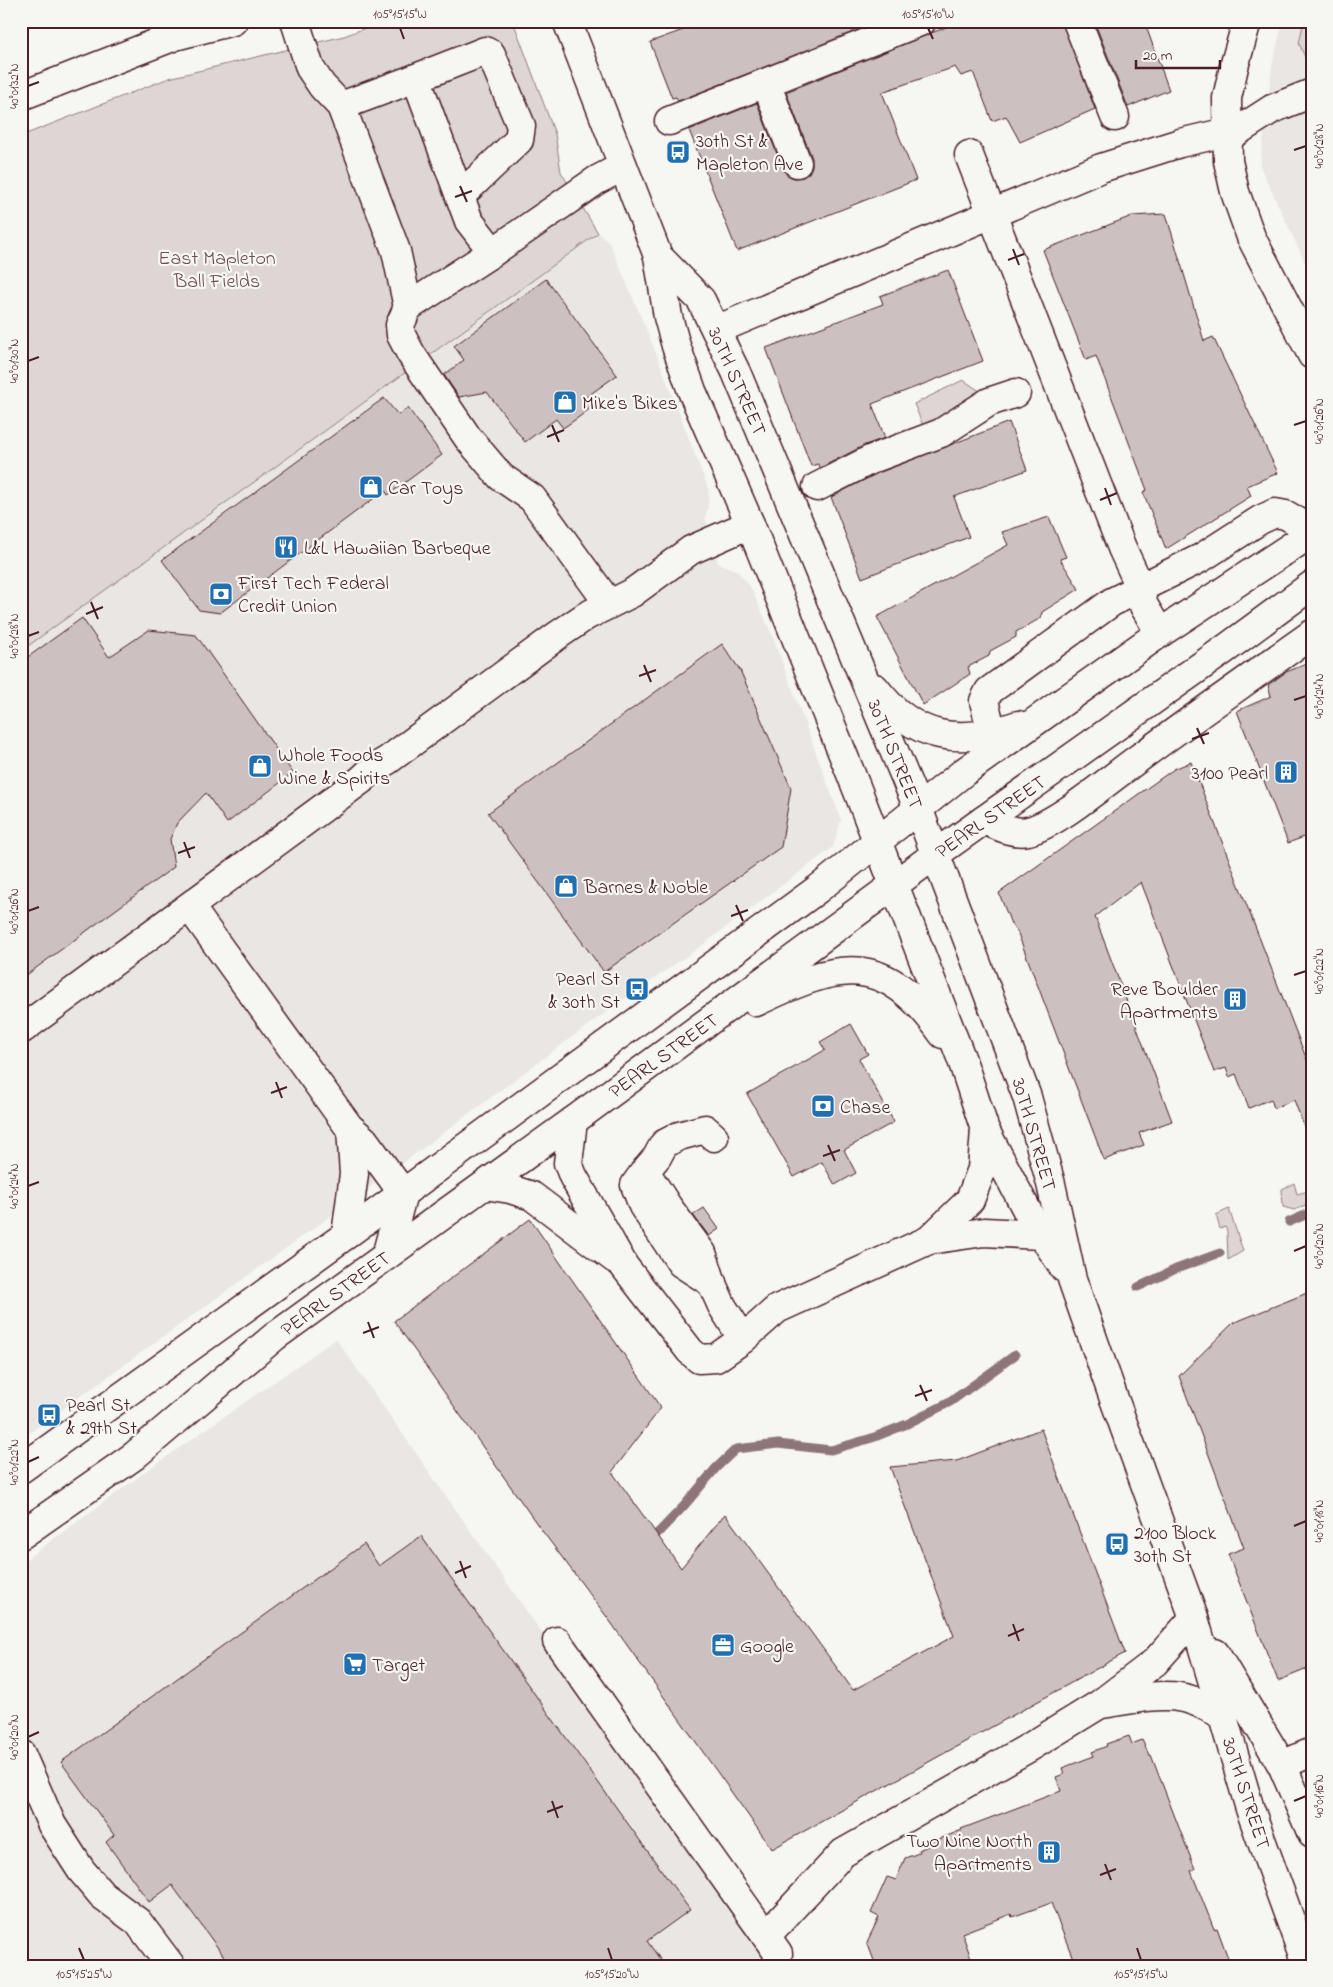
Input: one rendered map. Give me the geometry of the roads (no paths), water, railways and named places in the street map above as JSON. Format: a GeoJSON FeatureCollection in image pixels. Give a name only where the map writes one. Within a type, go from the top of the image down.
{"type":"FeatureCollection","features":[{"type":"Feature","properties":{"kind":"main road"},"geometry":{"type":"LineString","coordinates":[[21,96],[175,36],[233,21]]}},
{"type":"Feature","properties":{"kind":"main road"},"geometry":{"type":"LineString","coordinates":[[295,21],[310,68],[322,86],[341,106],[396,251],[408,307]]}},
{"type":"Feature","properties":{"kind":"main road","name":"30TH STREET"},"geometry":{"type":"LineString","coordinates":[[567,21],[658,256],[668,317],[692,391],[750,524],[876,842],[962,1060],[984,1130],[1041,1235],[1072,1279]]}},
{"type":"Feature","properties":{"kind":"main road"},"geometry":{"type":"LineString","coordinates":[[669,121],[922,21]]}},
{"type":"Feature","properties":{"kind":"main road"},"geometry":{"type":"LineString","coordinates":[[1077,21],[1115,117]]}},
{"type":"Feature","properties":{"kind":"main road"},"geometry":{"type":"LineString","coordinates":[[1246,21],[1227,98],[1226,135],[1228,162],[1235,192],[1251,238],[1312,355]]}},
{"type":"Feature","properties":{"kind":"main road"},"geometry":{"type":"LineString","coordinates":[[341,106],[485,51],[491,54],[521,126],[519,140],[460,196]]}},
{"type":"Feature","properties":{"kind":"main road"},"geometry":{"type":"LineString","coordinates":[[416,78],[469,221],[493,252]]}},
{"type":"Feature","properties":{"kind":"main road"},"geometry":{"type":"LineString","coordinates":[[766,83],[797,163]]}},
{"type":"Feature","properties":{"kind":"main road"},"geometry":{"type":"LineString","coordinates":[[716,330],[1102,168],[1180,144],[1226,135],[1272,109],[1312,93]]}},
{"type":"Feature","properties":{"kind":"main road"},"geometry":{"type":"LineString","coordinates":[[969,155],[1139,588],[1144,606],[1160,633]]}},
{"type":"Feature","properties":{"kind":"main road"},"geometry":{"type":"LineString","coordinates":[[609,604],[532,498],[501,477],[468,438],[411,354],[401,334],[400,325],[408,307],[493,252],[597,180],[622,167]]}},
{"type":"Feature","properties":{"kind":"main road","name":"30TH STREET"},"geometry":{"type":"LineString","coordinates":[[658,256],[701,300],[740,381],[861,669],[936,854],[1027,1097],[1051,1184],[1072,1279],[1194,1618],[1250,1809],[1307,1966]]}},
{"type":"Feature","properties":{"kind":"main road"},"geometry":{"type":"LineString","coordinates":[[817,487],[872,459],[941,433],[989,402],[1016,393]]}},
{"type":"Feature","properties":{"kind":"main road"},"geometry":{"type":"LineString","coordinates":[[992,733],[984,701],[989,691],[1112,602],[1201,558],[1260,520],[1275,513],[1286,515],[1312,532]]}},
{"type":"Feature","properties":{"kind":"main road"},"geometry":{"type":"LineString","coordinates":[[21,1030],[190,907],[361,780],[373,769],[388,760],[565,630],[586,616],[632,593],[691,550],[750,524]]}},
{"type":"Feature","properties":{"kind":"main road","name":"PEARL STREET"},"geometry":{"type":"LineString","coordinates":[[21,1469],[346,1235],[818,889],[918,808],[1045,715],[1160,633],[1312,532]]}},
{"type":"Feature","properties":{"kind":"main road","name":"PEARL STREET"},"geometry":{"type":"LineString","coordinates":[[21,1535],[134,1456],[274,1337],[573,1121],[936,854],[1228,647],[1312,585]]}},
{"type":"Feature","properties":{"kind":"main road"},"geometry":{"type":"LineString","coordinates":[[984,820],[1013,831],[1023,831],[1038,827],[1049,821],[1081,801],[1180,727],[1312,634]]}},
{"type":"Feature","properties":{"kind":"main road"},"geometry":{"type":"LineString","coordinates":[[861,669],[891,706],[913,724],[944,736],[956,738],[992,733],[1045,715]]}},
{"type":"Feature","properties":{"kind":"main road"},"geometry":{"type":"LineString","coordinates":[[190,907],[351,1129],[364,1140],[403,1193],[386,1256]]}},
{"type":"Feature","properties":{"kind":"main road"},"geometry":{"type":"LineString","coordinates":[[694,1032],[800,981],[836,972],[868,972],[882,977],[897,986],[916,1001],[938,1026],[962,1060]]}},
{"type":"Feature","properties":{"kind":"main road"},"geometry":{"type":"LineString","coordinates":[[573,1121],[568,1163],[580,1190],[624,1266],[690,1351],[699,1359],[716,1358],[743,1339],[777,1309],[929,1240],[984,1232],[1041,1235]]}},
{"type":"Feature","properties":{"kind":"main road"},"geometry":{"type":"LineString","coordinates":[[346,1235],[354,1174],[351,1129]]}},
{"type":"Feature","properties":{"kind":"main road"},"geometry":{"type":"LineString","coordinates":[[712,1282],[681,1263],[643,1206],[635,1185],[664,1144],[678,1136],[705,1129],[714,1137]]}},
{"type":"Feature","properties":{"kind":"main road"},"geometry":{"type":"LineString","coordinates":[[929,1240],[970,1200],[982,1169],[984,1130]]}},
{"type":"Feature","properties":{"kind":"main road"},"geometry":{"type":"LineString","coordinates":[[651,1164],[662,1171],[715,1248],[712,1282],[722,1306],[743,1339]]}},
{"type":"Feature","properties":{"kind":"main road"},"geometry":{"type":"LineString","coordinates":[[485,1185],[510,1189],[532,1196],[624,1266]]}},
{"type":"Feature","properties":{"kind":"main road"},"geometry":{"type":"LineString","coordinates":[[766,1936],[842,1853],[1030,1747],[1100,1704],[1155,1662],[1194,1618]]}},
{"type":"Feature","properties":{"kind":"main road","name":"30TH STREET"},"geometry":{"type":"LineString","coordinates":[[1194,1618],[1282,1765],[1312,1834]]}},
{"type":"Feature","properties":{"kind":"main road"},"geometry":{"type":"LineString","coordinates":[[557,1641],[778,1953],[777,1966]]}},
{"type":"Feature","properties":{"kind":"main road"},"geometry":{"type":"LineString","coordinates":[[1100,1704],[1167,1694],[1188,1697],[1208,1705],[1224,1717]]}},
{"type":"Feature","properties":{"kind":"main road"},"geometry":{"type":"LineString","coordinates":[[1282,1765],[1312,1752]]}},
{"type":"Feature","properties":{"kind":"main road"},"geometry":{"type":"LineString","coordinates":[[21,1754],[52,1826],[81,1870],[102,1895],[138,1922],[171,1966]]}},
{"type":"Feature","properties":{"kind":"waterway"},"geometry":{"type":"LineString","coordinates":[[1289,1222],[1312,1212]]}},
{"type":"Feature","properties":{"kind":"waterway"},"geometry":{"type":"LineString","coordinates":[[1138,1287],[1176,1269],[1220,1253]]}},
{"type":"Feature","properties":{"kind":"waterway"},"geometry":{"type":"LineString","coordinates":[[649,1542],[683,1507],[716,1468],[736,1449],[778,1444],[831,1450],[872,1438],[907,1424],[950,1402],[1015,1355]]}},
{"type":"Feature","properties":{"kind":"place","name":"30th St & Mapleton Ave"},"geometry":{"type":"Point","coordinates":[678,152]}},
{"type":"Feature","properties":{"kind":"place","name":"Mike's Bikes"},"geometry":{"type":"Point","coordinates":[565,402]}},
{"type":"Feature","properties":{"kind":"place","name":"Car Toys"},"geometry":{"type":"Point","coordinates":[371,487]}},
{"type":"Feature","properties":{"kind":"place","name":"L&L Hawaiian Barbeque"},"geometry":{"type":"Point","coordinates":[286,547]}},
{"type":"Feature","properties":{"kind":"place","name":"First Tech Federal Credit Union"},"geometry":{"type":"Point","coordinates":[221,594]}},
{"type":"Feature","properties":{"kind":"place","name":"Whole Foods Wine & Spirits"},"geometry":{"type":"Point","coordinates":[260,766]}},
{"type":"Feature","properties":{"kind":"place","name":"3100 Pearl"},"geometry":{"type":"Point","coordinates":[1286,772]}},
{"type":"Feature","properties":{"kind":"place","name":"Barnes & Noble"},"geometry":{"type":"Point","coordinates":[566,886]}},
{"type":"Feature","properties":{"kind":"place","name":"Pearl St & 30th St"},"geometry":{"type":"Point","coordinates":[637,989]}},
{"type":"Feature","properties":{"kind":"place","name":"Reve Boulder Apartments"},"geometry":{"type":"Point","coordinates":[1235,999]}},
{"type":"Feature","properties":{"kind":"place","name":"Chase"},"geometry":{"type":"Point","coordinates":[823,1106]}},
{"type":"Feature","properties":{"kind":"place","name":"Pearl St & 29th St"},"geometry":{"type":"Point","coordinates":[49,1415]}},
{"type":"Feature","properties":{"kind":"place","name":"2100 Block 30th St"},"geometry":{"type":"Point","coordinates":[1117,1544]}},
{"type":"Feature","properties":{"kind":"place","name":"Google"},"geometry":{"type":"Point","coordinates":[723,1645]}},
{"type":"Feature","properties":{"kind":"place","name":"Target"},"geometry":{"type":"Point","coordinates":[355,1664]}},
{"type":"Feature","properties":{"kind":"place","name":"Two Nine North Apartments"},"geometry":{"type":"Point","coordinates":[1049,1852]}},
{"type":"Feature","properties":{"kind":"park label","name":"East Mapleton Ball Fields"},"geometry":{"type":"Point","coordinates":[217,268]}}]}
